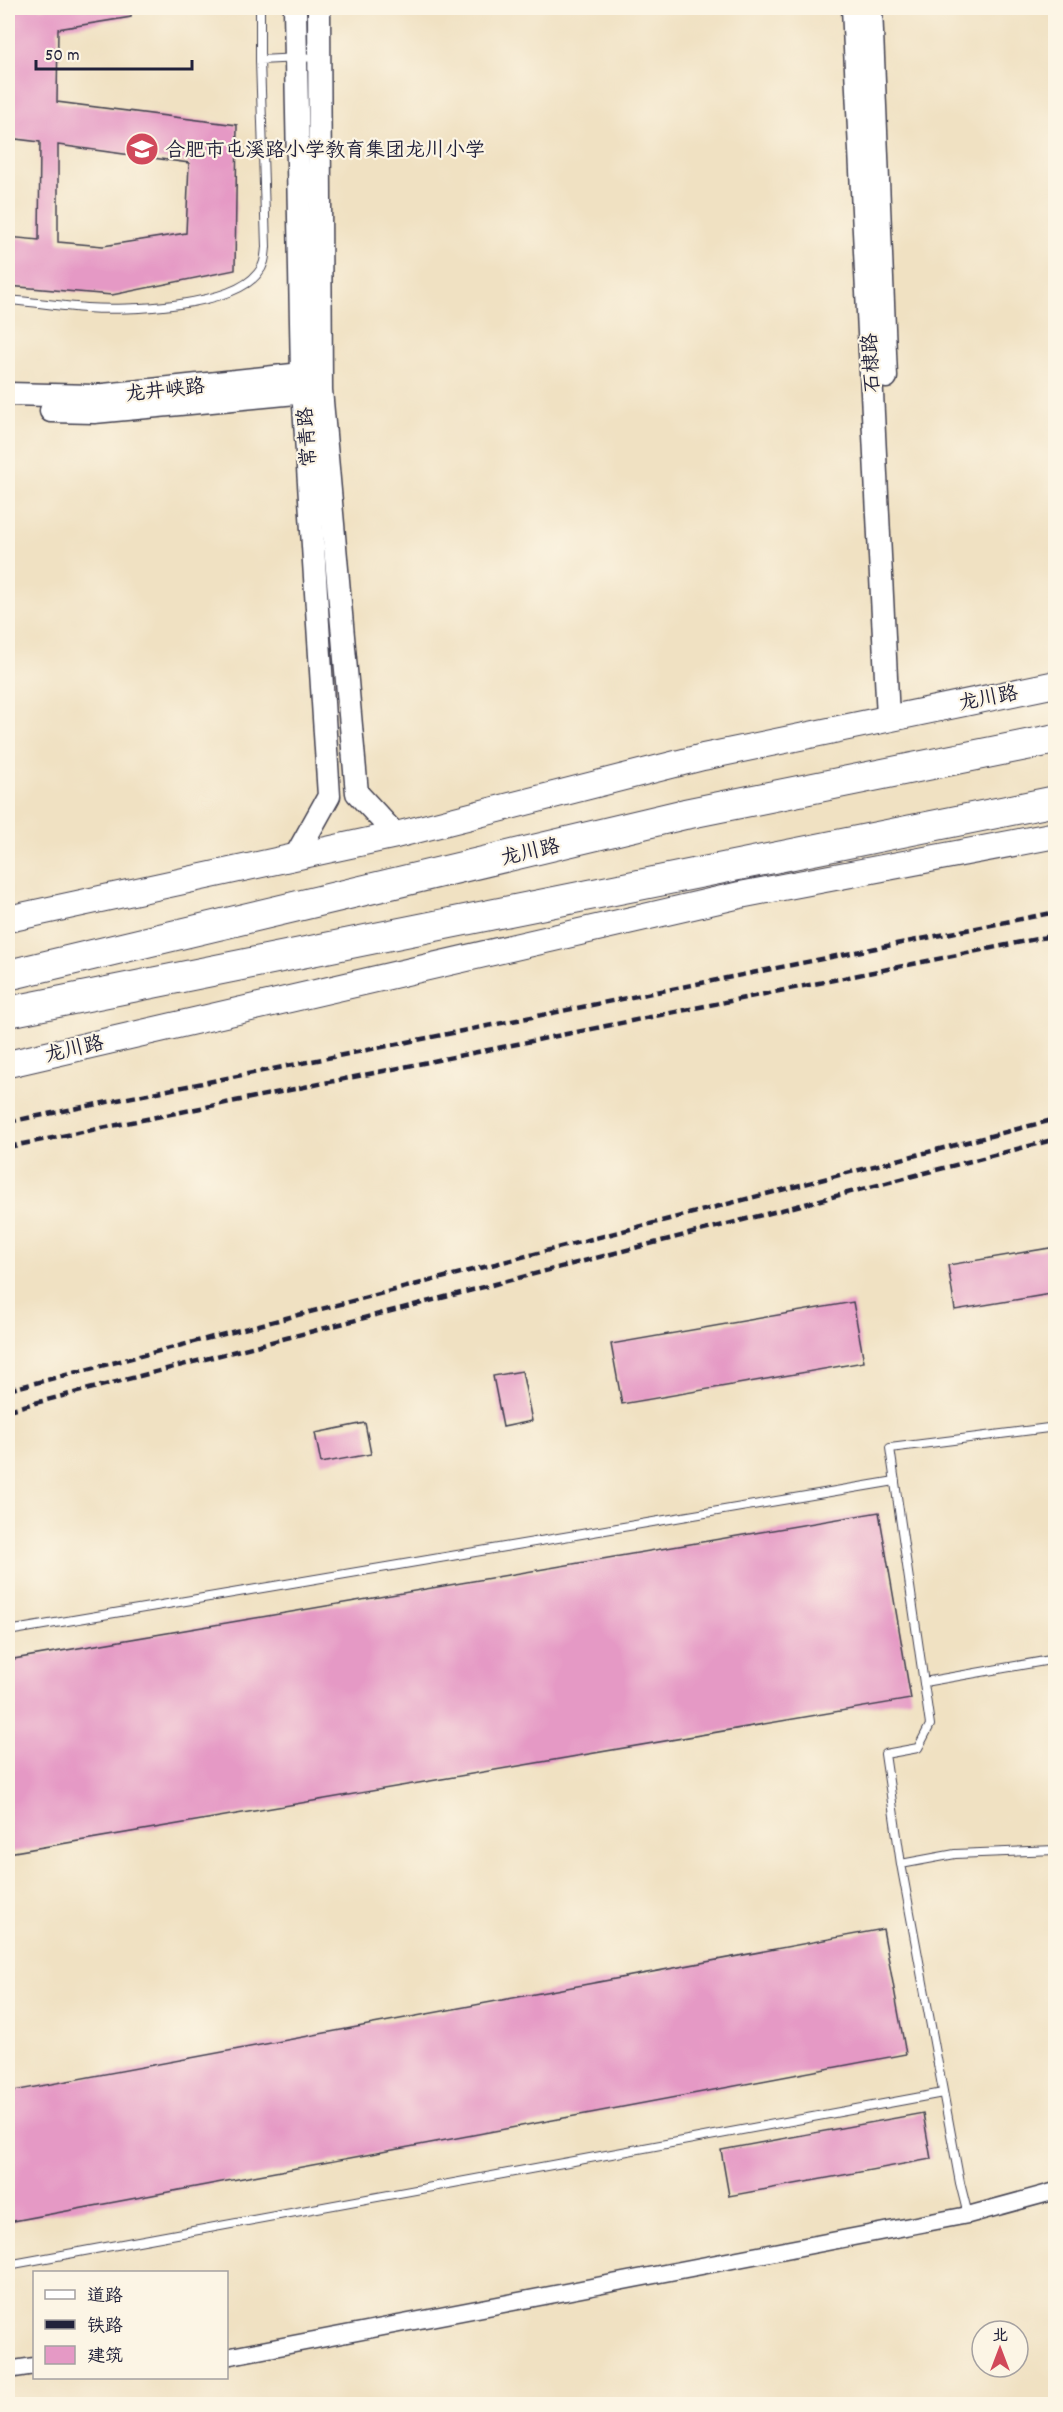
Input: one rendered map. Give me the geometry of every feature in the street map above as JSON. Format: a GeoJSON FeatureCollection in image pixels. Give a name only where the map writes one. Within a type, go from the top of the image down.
{"type":"FeatureCollection","features":[{"type":"Feature","properties":{"kind":"highway","name":"龙川路"},"geometry":{"type":"LineString","coordinates":[[8,975],[685,814],[1056,739]]}},
{"type":"Feature","properties":{"kind":"highway"},"geometry":{"type":"LineString","coordinates":[[8,1012],[1056,801]]}},
{"type":"Feature","properties":{"kind":"main road","name":"龙川路"},"geometry":{"type":"LineString","coordinates":[[8,919],[396,835],[703,757],[1056,684]]}},
{"type":"Feature","properties":{"kind":"main road","name":"龙川路"},"geometry":{"type":"LineString","coordinates":[[8,1064],[740,895],[1056,835]]}},
{"type":"Feature","properties":{"kind":"street","name":"常青路"},"geometry":{"type":"LineString","coordinates":[[295,8],[295,58],[312,382],[329,796],[295,857]]}},
{"type":"Feature","properties":{"kind":"street","name":"常青路"},"geometry":{"type":"LineString","coordinates":[[319,8],[312,382],[357,793],[396,835]]}},
{"type":"Feature","properties":{"kind":"street","name":"石棣路"},"geometry":{"type":"LineString","coordinates":[[853,8],[894,716]]}},
{"type":"Feature","properties":{"kind":"street","name":"石棣路"},"geometry":{"type":"LineString","coordinates":[[871,8],[894,716]]}},
{"type":"Feature","properties":{"kind":"street","name":"龙井峡路"},"geometry":{"type":"LineString","coordinates":[[8,394],[94,396],[312,382]]}},
{"type":"Feature","properties":{"kind":"street","name":"龙井峡路"},"geometry":{"type":"LineString","coordinates":[[8,408],[94,412],[312,382]]}},
{"type":"Feature","properties":{"kind":"street"},"geometry":{"type":"LineString","coordinates":[[228,2357],[968,2215],[1056,2192]]}},
{"type":"Feature","properties":{"kind":"street"},"geometry":{"type":"LineString","coordinates":[[8,2370],[33,2366]]}},
{"type":"Feature","properties":{"kind":"lane"},"geometry":{"type":"LineString","coordinates":[[8,300],[86,308],[136,309],[199,300],[227,293],[253,279],[265,262],[266,247],[260,8]]}},
{"type":"Feature","properties":{"kind":"lane"},"geometry":{"type":"LineString","coordinates":[[260,60],[319,57]]}},
{"type":"Feature","properties":{"kind":"lane"},"geometry":{"type":"LineString","coordinates":[[968,2215],[960,2183],[901,1864],[885,1754],[918,1748],[930,1725],[890,1448],[1056,1427]]}},
{"type":"Feature","properties":{"kind":"lane"},"geometry":{"type":"LineString","coordinates":[[8,1631],[895,1481]]}},
{"type":"Feature","properties":{"kind":"lane"},"geometry":{"type":"LineString","coordinates":[[924,1682],[1056,1659]]}},
{"type":"Feature","properties":{"kind":"lane"},"geometry":{"type":"LineString","coordinates":[[901,1864],[955,1854],[1056,1850]]}},
{"type":"Feature","properties":{"kind":"lane"},"geometry":{"type":"LineString","coordinates":[[8,2265],[943,2093]]}},
{"type":"Feature","properties":{"kind":"building"},"geometry":{"type":"Polygon","coordinates":[[[8,8],[131,8],[131,17],[58,29],[57,102],[237,125],[235,270],[112,295],[8,286],[8,237],[39,240],[40,142],[8,138],[8,8]],[[58,145],[58,242],[103,246],[186,233],[189,163],[58,145]]]}},
{"type":"Feature","properties":{"kind":"building"},"geometry":{"type":"Polygon","coordinates":[[[1056,1247],[1056,1293],[955,1310],[948,1265],[1056,1247]]]}},
{"type":"Feature","properties":{"kind":"building"},"geometry":{"type":"Polygon","coordinates":[[[853,1302],[864,1362],[622,1404],[611,1344],[853,1302]]]}},
{"type":"Feature","properties":{"kind":"building"},"geometry":{"type":"Polygon","coordinates":[[[522,1371],[532,1421],[503,1427],[493,1376],[522,1371]]]}},
{"type":"Feature","properties":{"kind":"building"},"geometry":{"type":"Polygon","coordinates":[[[365,1423],[371,1454],[321,1463],[315,1433],[365,1423]]]}},
{"type":"Feature","properties":{"kind":"building"},"geometry":{"type":"Polygon","coordinates":[[[879,1512],[911,1699],[8,1853],[8,1660],[879,1512]]]}},
{"type":"Feature","properties":{"kind":"building"},"geometry":{"type":"Polygon","coordinates":[[[883,1929],[906,2054],[8,2222],[8,2092],[883,1929]]]}},
{"type":"Feature","properties":{"kind":"building"},"geometry":{"type":"Polygon","coordinates":[[[923,2113],[931,2159],[729,2196],[721,2150],[923,2113]]]}},
{"type":"Feature","properties":{"kind":"railway"},"geometry":{"type":"LineString","coordinates":[[8,1122],[1056,912]]}},
{"type":"Feature","properties":{"kind":"railway"},"geometry":{"type":"LineString","coordinates":[[8,1147],[1056,935]]}},
{"type":"Feature","properties":{"kind":"railway"},"geometry":{"type":"LineString","coordinates":[[8,1390],[1056,1119]]}},
{"type":"Feature","properties":{"kind":"railway"},"geometry":{"type":"LineString","coordinates":[[8,1410],[1056,1139]]}},
{"type":"Feature","properties":{"kind":"place","name":"合肥市屯溪路小学教育集团龙川小学"},"geometry":{"type":"Point","coordinates":[142,149]}}]}
